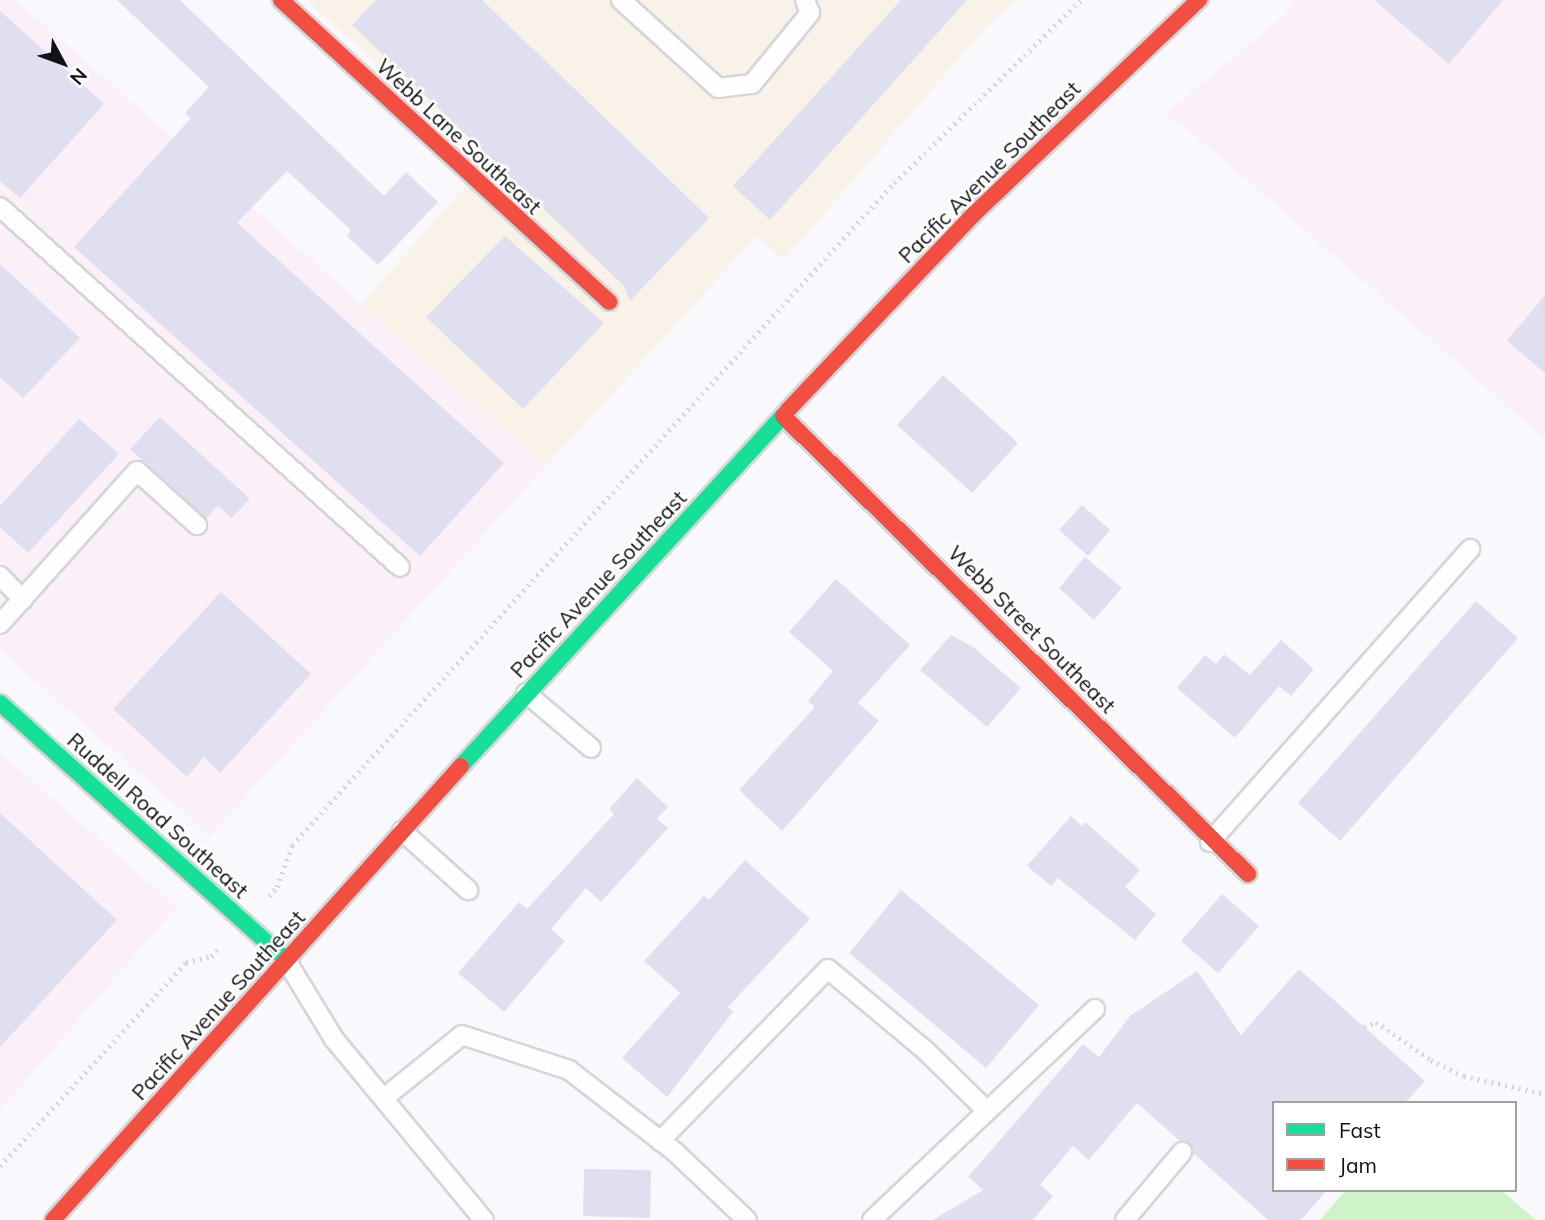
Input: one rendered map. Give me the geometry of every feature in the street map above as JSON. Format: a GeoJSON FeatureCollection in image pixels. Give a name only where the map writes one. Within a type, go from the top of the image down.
{"type":"FeatureCollection","features":[{"type":"Feature","properties":{"kind":"main road","name":"Webb Lane Southeast"},"geometry":{"type":"LineString","coordinates":[[281,0],[609,302]]}},
{"type":"Feature","properties":{"kind":"main road","name":"Pacific Avenue Southeast"},"geometry":{"type":"LineString","coordinates":[[53,1220],[526,693],[783,416],[974,214],[1199,0]]}},
{"type":"Feature","properties":{"kind":"main road","name":"Webb Street Southeast"},"geometry":{"type":"LineString","coordinates":[[783,416],[1046,671],[1210,842],[1248,874]]}},
{"type":"Feature","properties":{"kind":"main road","name":"Ruddell Road Southeast"},"geometry":{"type":"LineString","coordinates":[[0,703],[286,960]]}},
{"type":"Feature","properties":{"kind":"lane"},"geometry":{"type":"LineString","coordinates":[[621,0],[718,88],[752,84],[810,13],[805,0]]}},
{"type":"Feature","properties":{"kind":"lane"},"geometry":{"type":"LineString","coordinates":[[0,207],[400,567]]}},
{"type":"Feature","properties":{"kind":"lane"},"geometry":{"type":"LineString","coordinates":[[0,624],[137,471],[197,525]]}},
{"type":"Feature","properties":{"kind":"lane"},"geometry":{"type":"LineString","coordinates":[[1210,842],[1470,550]]}},
{"type":"Feature","properties":{"kind":"lane"},"geometry":{"type":"LineString","coordinates":[[0,576],[23,600]]}},
{"type":"Feature","properties":{"kind":"lane"},"geometry":{"type":"LineString","coordinates":[[526,693],[591,748]]}},
{"type":"Feature","properties":{"kind":"lane"},"geometry":{"type":"LineString","coordinates":[[402,831],[468,890]]}},
{"type":"Feature","properties":{"kind":"lane"},"geometry":{"type":"LineString","coordinates":[[286,960],[334,1039],[484,1220]]}},
{"type":"Feature","properties":{"kind":"lane"},"geometry":{"type":"LineString","coordinates":[[660,1140],[828,969],[925,1050],[987,1111]]}},
{"type":"Feature","properties":{"kind":"lane"},"geometry":{"type":"LineString","coordinates":[[872,1220],[1096,1009]]}},
{"type":"Feature","properties":{"kind":"lane"},"geometry":{"type":"LineString","coordinates":[[384,1098],[462,1035],[569,1070],[660,1140],[747,1220]]}},
{"type":"Feature","properties":{"kind":"lane"},"geometry":{"type":"LineString","coordinates":[[1125,1220],[1182,1152]]}},
{"type":"Feature","properties":{"kind":"path"},"geometry":{"type":"LineString","coordinates":[[0,1166],[186,962],[211,956],[277,887],[292,845],[894,183],[1081,0]]}},
{"type":"Feature","properties":{"kind":"path"},"geometry":{"type":"LineString","coordinates":[[1364,1027],[1376,1022],[1432,1060],[1464,1076],[1545,1094]]}},
{"type":"Feature","properties":{"kind":"shaded area"},"geometry":{"type":"Polygon","coordinates":[[[0,0],[16,0],[546,466],[210,836],[0,650],[0,0]]]}},
{"type":"Feature","properties":{"kind":"shaded area"},"geometry":{"type":"Polygon","coordinates":[[[306,0],[1017,0],[988,25],[784,260],[757,236],[546,466],[360,306],[488,160],[306,0]]]}},
{"type":"Feature","properties":{"kind":"shaded area"},"geometry":{"type":"Polygon","coordinates":[[[1294,0],[1545,0],[1545,439],[1195,135],[1165,115],[1284,15],[1294,0]]]}},
{"type":"Feature","properties":{"kind":"shaded area"},"geometry":{"type":"Polygon","coordinates":[[[0,753],[177,907],[0,1110],[0,753]]]}},
{"type":"Feature","properties":{"kind":"green space"},"geometry":{"type":"Polygon","coordinates":[[[1344,1192],[1503,1192],[1536,1220],[1320,1220],[1344,1192]]]}},
{"type":"Feature","properties":{"kind":"building"},"geometry":{"type":"Polygon","coordinates":[[[117,0],[180,0],[384,196],[406,172],[438,202],[378,265],[347,236],[351,230],[287,171],[237,223],[504,463],[420,556],[74,247],[191,118],[185,113],[209,87],[117,0]]]}},
{"type":"Feature","properties":{"kind":"building"},"geometry":{"type":"Polygon","coordinates":[[[376,0],[482,0],[709,218],[630,301],[624,286],[352,25],[376,0]]]}},
{"type":"Feature","properties":{"kind":"building"},"geometry":{"type":"Polygon","coordinates":[[[901,0],[967,0],[770,220],[733,186],[901,0]]]}},
{"type":"Feature","properties":{"kind":"building"},"geometry":{"type":"Polygon","coordinates":[[[1374,0],[1503,0],[1449,64],[1374,0]]]}},
{"type":"Feature","properties":{"kind":"building"},"geometry":{"type":"Polygon","coordinates":[[[0,11],[104,104],[20,198],[0,181],[0,11]]]}},
{"type":"Feature","properties":{"kind":"building"},"geometry":{"type":"Polygon","coordinates":[[[505,236],[604,323],[523,409],[426,317],[505,236]]]}},
{"type":"Feature","properties":{"kind":"building"},"geometry":{"type":"Polygon","coordinates":[[[0,264],[80,338],[23,398],[0,377],[0,264]]]}},
{"type":"Feature","properties":{"kind":"building"},"geometry":{"type":"Polygon","coordinates":[[[1545,295],[1545,373],[1507,341],[1545,295]]]}},
{"type":"Feature","properties":{"kind":"building"},"geometry":{"type":"Polygon","coordinates":[[[943,375],[1018,443],[972,493],[897,425],[943,375]]]}},
{"type":"Feature","properties":{"kind":"building"},"geometry":{"type":"Polygon","coordinates":[[[160,417],[250,499],[231,518],[218,506],[206,518],[130,449],[160,417]]]}},
{"type":"Feature","properties":{"kind":"building"},"geometry":{"type":"Polygon","coordinates":[[[79,419],[119,454],[28,553],[0,527],[0,506],[79,419]]]}},
{"type":"Feature","properties":{"kind":"building"},"geometry":{"type":"Polygon","coordinates":[[[1082,505],[1110,530],[1088,556],[1059,530],[1082,505]]]}},
{"type":"Feature","properties":{"kind":"building"},"geometry":{"type":"Polygon","coordinates":[[[1085,557],[1122,588],[1094,620],[1059,588],[1085,557]]]}},
{"type":"Feature","properties":{"kind":"building"},"geometry":{"type":"Polygon","coordinates":[[[836,579],[910,645],[858,703],[879,721],[782,831],[739,790],[815,707],[808,701],[833,671],[789,632],[836,579]]]}},
{"type":"Feature","properties":{"kind":"building"},"geometry":{"type":"Polygon","coordinates":[[[221,592],[311,674],[220,773],[204,757],[187,777],[113,709],[221,592]]]}},
{"type":"Feature","properties":{"kind":"building"},"geometry":{"type":"Polygon","coordinates":[[[1476,601],[1518,638],[1340,841],[1298,803],[1476,601]]]}},
{"type":"Feature","properties":{"kind":"building"},"geometry":{"type":"Polygon","coordinates":[[[951,635],[973,647],[1021,688],[987,727],[920,670],[951,635]]]}},
{"type":"Feature","properties":{"kind":"building"},"geometry":{"type":"Polygon","coordinates":[[[1281,640],[1314,669],[1291,696],[1279,686],[1235,738],[1177,688],[1205,655],[1216,664],[1224,654],[1250,675],[1281,640]]]}},
{"type":"Feature","properties":{"kind":"building"},"geometry":{"type":"Polygon","coordinates":[[[637,778],[668,807],[657,819],[668,828],[601,902],[586,888],[551,929],[565,941],[504,1012],[458,973],[519,902],[527,909],[614,814],[609,809],[637,778]]]}},
{"type":"Feature","properties":{"kind":"building"},"geometry":{"type":"Polygon","coordinates":[[[0,813],[117,920],[0,1047],[0,813]]]}},
{"type":"Feature","properties":{"kind":"building"},"geometry":{"type":"Polygon","coordinates":[[[1071,816],[1082,826],[1085,822],[1140,870],[1125,887],[1156,914],[1135,940],[1058,878],[1051,886],[1027,866],[1071,816]]]}},
{"type":"Feature","properties":{"kind":"building"},"geometry":{"type":"Polygon","coordinates":[[[745,860],[810,919],[728,1007],[733,1012],[667,1097],[622,1058],[680,993],[644,961],[704,896],[709,900],[745,860]]]}},
{"type":"Feature","properties":{"kind":"building"},"geometry":{"type":"Polygon","coordinates":[[[901,890],[1039,1005],[986,1068],[849,953],[901,890]]]}},
{"type":"Feature","properties":{"kind":"building"},"geometry":{"type":"Polygon","coordinates":[[[1222,894],[1259,926],[1218,973],[1181,941],[1222,894]]]}},
{"type":"Feature","properties":{"kind":"building"},"geometry":{"type":"Polygon","coordinates":[[[1299,969],[1425,1081],[1407,1101],[1272,1101],[1272,1192],[1325,1192],[1301,1220],[1268,1220],[1193,1153],[1190,1144],[1180,1141],[1137,1103],[1089,1160],[1073,1146],[1040,1185],[1053,1196],[1033,1220],[933,1220],[983,1190],[968,1177],[1083,1044],[1099,1057],[1130,1016],[1197,971],[1241,1035],[1299,969]]]}},
{"type":"Feature","properties":{"kind":"building"},"geometry":{"type":"Polygon","coordinates":[[[584,1169],[651,1170],[650,1218],[583,1216],[584,1169]]]}},
{"type":"Feature","properties":{"kind":"traffic: fast"},"geometry":{"type":"LineString","coordinates":[[461,766],[788,410]]}},
{"type":"Feature","properties":{"kind":"traffic: fast"},"geometry":{"type":"LineString","coordinates":[[0,703],[286,960]]}},
{"type":"Feature","properties":{"kind":"traffic: jam"},"geometry":{"type":"LineString","coordinates":[[281,0],[609,302]]}},
{"type":"Feature","properties":{"kind":"traffic: jam"},"geometry":{"type":"LineString","coordinates":[[788,410],[974,214],[1199,0]]}},
{"type":"Feature","properties":{"kind":"traffic: jam"},"geometry":{"type":"LineString","coordinates":[[783,416],[1248,874]]}},
{"type":"Feature","properties":{"kind":"traffic: jam"},"geometry":{"type":"LineString","coordinates":[[53,1220],[461,766]]}}]}
